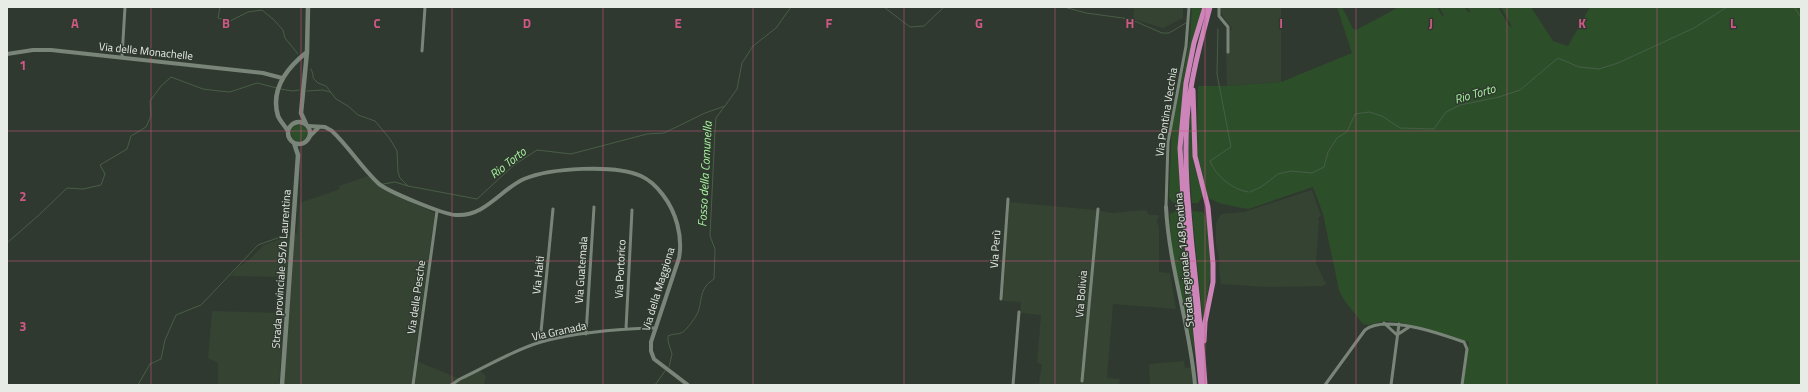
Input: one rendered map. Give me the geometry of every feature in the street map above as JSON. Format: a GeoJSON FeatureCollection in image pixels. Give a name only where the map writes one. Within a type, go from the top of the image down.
{"type":"FeatureCollection","features":[{"type":"Feature","properties":{"kind":"highway"},"geometry":{"type":"LineString","coordinates":[[1204,7],[1204,19]]}},
{"type":"Feature","properties":{"kind":"highway"},"geometry":{"type":"LineString","coordinates":[[1184,134],[1186,83],[1204,19],[1210,7]]}},
{"type":"Feature","properties":{"kind":"highway"},"geometry":{"type":"LineString","coordinates":[[1184,134],[1201,29]]}},
{"type":"Feature","properties":{"kind":"highway"},"geometry":{"type":"LineString","coordinates":[[1193,77],[1195,156],[1208,208],[1213,268],[1212,285],[1205,327],[1204,364]]}},
{"type":"Feature","properties":{"kind":"highway","name":"Strada regionale 148 Pontina"},"geometry":{"type":"LineString","coordinates":[[1184,134],[1186,162],[1186,213],[1201,385]]}},
{"type":"Feature","properties":{"kind":"highway","name":"Strada regionale 148 Pontina"},"geometry":{"type":"LineString","coordinates":[[1186,213],[1204,364],[1205,385]]}},
{"type":"Feature","properties":{"kind":"main road"},"geometry":{"type":"LineString","coordinates":[[288,131],[301,113],[307,52],[308,7]]}},
{"type":"Feature","properties":{"kind":"main road"},"geometry":{"type":"LineString","coordinates":[[307,52],[282,78],[278,95],[278,113],[282,122],[294,124],[301,122],[307,125]]}},
{"type":"Feature","properties":{"kind":"main road"},"geometry":{"type":"LineString","coordinates":[[301,113],[307,125],[310,136]]}},
{"type":"Feature","properties":{"kind":"main road","name":"Strada provinciale 95/b Laurentina"},"geometry":{"type":"LineString","coordinates":[[282,122],[288,131],[290,139],[294,143],[298,155],[282,385]]}},
{"type":"Feature","properties":{"kind":"main road","name":"Strada provinciale 95/b Laurentina"},"geometry":{"type":"LineString","coordinates":[[298,155],[304,143],[310,136]]}},
{"type":"Feature","properties":{"kind":"main road"},"geometry":{"type":"LineString","coordinates":[[294,143],[304,143]]}},
{"type":"Feature","properties":{"kind":"street"},"geometry":{"type":"LineString","coordinates":[[122,57],[125,7]]}},
{"type":"Feature","properties":{"kind":"street"},"geometry":{"type":"LineString","coordinates":[[422,51],[425,7]]}},
{"type":"Feature","properties":{"kind":"street","name":"Via Pontina Vecchia"},"geometry":{"type":"LineString","coordinates":[[1188,7],[1186,46],[1168,142],[1166,207],[1173,263],[1191,350],[1195,385]]}},
{"type":"Feature","properties":{"kind":"street"},"geometry":{"type":"LineString","coordinates":[[1219,7],[1219,16],[1228,27],[1228,52]]}},
{"type":"Feature","properties":{"kind":"street","name":"Via delle Monachelle"},"geometry":{"type":"LineString","coordinates":[[7,54],[44,50],[258,72],[271,74],[282,78]]}},
{"type":"Feature","properties":{"kind":"street","name":"Via della Maggiona"},"geometry":{"type":"LineString","coordinates":[[307,125],[327,128],[334,133],[380,185],[437,211],[456,215],[473,213],[488,205],[509,188],[524,179],[543,173],[562,170],[626,172],[646,178],[657,188],[670,207],[678,226],[681,244],[679,258],[655,328],[651,345],[653,357],[688,385]]}},
{"type":"Feature","properties":{"kind":"street"},"geometry":{"type":"LineString","coordinates":[[310,136],[320,127]]}},
{"type":"Feature","properties":{"kind":"street","name":"Via Perù"},"geometry":{"type":"LineString","coordinates":[[1001,299],[1008,199]]}},
{"type":"Feature","properties":{"kind":"street","name":"Via Guatemala"},"geometry":{"type":"LineString","coordinates":[[586,334],[594,207]]}},
{"type":"Feature","properties":{"kind":"street","name":"Via Haiti"},"geometry":{"type":"LineString","coordinates":[[540,342],[553,209]]}},
{"type":"Feature","properties":{"kind":"street","name":"Via Bolivia"},"geometry":{"type":"LineString","coordinates":[[1082,381],[1098,209]]}},
{"type":"Feature","properties":{"kind":"street","name":"Via Portorico"},"geometry":{"type":"LineString","coordinates":[[626,329],[632,210]]}},
{"type":"Feature","properties":{"kind":"street","name":"Via delle Pesche"},"geometry":{"type":"LineString","coordinates":[[413,385],[437,211]]}},
{"type":"Feature","properties":{"kind":"street"},"geometry":{"type":"LineString","coordinates":[[1013,385],[1019,312]]}},
{"type":"Feature","properties":{"kind":"street"},"geometry":{"type":"LineString","coordinates":[[1384,323],[1397,335]]}},
{"type":"Feature","properties":{"kind":"street"},"geometry":{"type":"LineString","coordinates":[[1325,385],[1365,330],[1372,325],[1384,323],[1399,324],[1466,344],[1467,350],[1462,385]]}},
{"type":"Feature","properties":{"kind":"street"},"geometry":{"type":"LineString","coordinates":[[1391,385],[1399,324]]}},
{"type":"Feature","properties":{"kind":"street"},"geometry":{"type":"LineString","coordinates":[[1397,335],[1409,327]]}},
{"type":"Feature","properties":{"kind":"street","name":"Via Granada"},"geometry":{"type":"LineString","coordinates":[[451,385],[460,378],[540,342],[626,329],[655,328]]}},
{"type":"Feature","properties":{"kind":"shaded area"},"geometry":{"type":"Polygon","coordinates":[[[1109,7],[1183,7],[1183,18],[1163,28],[1133,19],[1134,9],[1109,7]]]}},
{"type":"Feature","properties":{"kind":"shaded area"},"geometry":{"type":"Polygon","coordinates":[[[1220,7],[1281,7],[1281,82],[1227,86],[1226,52],[1230,52],[1230,31],[1232,28],[1222,15],[1220,7]]]}},
{"type":"Feature","properties":{"kind":"shaded area"},"geometry":{"type":"Polygon","coordinates":[[[368,176],[383,189],[435,213],[414,360],[460,379],[479,370],[486,376],[484,385],[284,385],[291,277],[231,276],[238,267],[248,261],[264,245],[297,233],[300,203],[340,189],[339,186],[368,176]]]}},
{"type":"Feature","properties":{"kind":"shaded area"},"geometry":{"type":"Polygon","coordinates":[[[1312,190],[1321,216],[1318,218],[1316,263],[1326,284],[1322,286],[1267,287],[1221,284],[1219,268],[1220,263],[1216,244],[1216,223],[1221,214],[1244,212],[1312,190]]]}},
{"type":"Feature","properties":{"kind":"shaded area"},"geometry":{"type":"Polygon","coordinates":[[[1009,202],[1096,210],[1112,213],[1146,210],[1149,215],[1159,215],[1157,221],[1159,228],[1159,272],[1170,273],[1176,309],[1113,304],[1107,378],[1120,379],[1119,385],[1035,385],[1035,383],[1039,384],[1042,364],[1037,363],[1041,315],[1020,313],[1021,302],[1003,301],[1009,202]]]}},
{"type":"Feature","properties":{"kind":"shaded area"},"geometry":{"type":"Polygon","coordinates":[[[212,311],[284,313],[279,385],[218,385],[218,363],[208,358],[212,311]]]}},
{"type":"Feature","properties":{"kind":"shaded area"},"geometry":{"type":"Polygon","coordinates":[[[1184,361],[1185,368],[1192,367],[1193,385],[1150,385],[1149,364],[1184,361]]]}},
{"type":"Feature","properties":{"kind":"green space"},"geometry":{"type":"Polygon","coordinates":[[[1192,7],[1204,7],[1192,48],[1179,164],[1181,203],[1174,203],[1169,197],[1172,126],[1190,39],[1192,7]]]}},
{"type":"Feature","properties":{"kind":"green space"},"geometry":{"type":"Polygon","coordinates":[[[1337,7],[1342,7],[1353,29],[1356,30],[1399,7],[1437,7],[1442,16],[1444,15],[1439,7],[1464,7],[1471,13],[1468,7],[1498,7],[1509,26],[1512,27],[1501,7],[1531,7],[1553,41],[1568,46],[1590,7],[1801,7],[1801,385],[1463,385],[1469,342],[1403,323],[1387,321],[1368,325],[1363,324],[1344,300],[1339,290],[1323,214],[1313,187],[1248,209],[1222,204],[1208,198],[1197,153],[1198,86],[1227,86],[1281,82],[1352,53],[1337,7]]]}},
{"type":"Feature","properties":{"kind":"green space"},"geometry":{"type":"Polygon","coordinates":[[[1190,116],[1193,116],[1194,164],[1203,196],[1198,203],[1192,203],[1188,153],[1190,116]]]}},
{"type":"Feature","properties":{"kind":"green space"},"geometry":{"type":"Polygon","coordinates":[[[299,125],[306,130],[307,133],[302,140],[299,141],[292,136],[291,133],[296,126],[299,125]]]}},
{"type":"Feature","properties":{"kind":"green space"},"geometry":{"type":"Polygon","coordinates":[[[1182,210],[1195,356],[1174,265],[1170,224],[1170,214],[1182,210]]]}},
{"type":"Feature","properties":{"kind":"green space"},"geometry":{"type":"Polygon","coordinates":[[[1192,211],[1203,212],[1207,221],[1211,271],[1203,322],[1192,211]]]}},
{"type":"Feature","properties":{"kind":"waterway","name":"Rio Torto"},"geometry":{"type":"LineString","coordinates":[[220,7],[218,18],[230,21],[248,12],[262,10],[283,30],[285,38],[298,54]]}},
{"type":"Feature","properties":{"kind":"waterway","name":"Rio Torto"},"geometry":{"type":"LineString","coordinates":[[311,69],[313,78],[318,83],[326,86],[336,99],[348,106],[358,115],[375,121],[390,139],[397,151],[398,172],[400,178],[408,186],[477,199],[514,165],[537,150],[571,154],[647,134],[664,133],[705,113],[725,106],[737,89],[742,63],[753,46],[776,28],[791,7]]}},
{"type":"Feature","properties":{"kind":"waterway","name":"Rio Torto"},"geometry":{"type":"LineString","coordinates":[[884,7],[910,27],[924,26],[944,7]]}},
{"type":"Feature","properties":{"kind":"waterway","name":"Rio Torto"},"geometry":{"type":"LineString","coordinates":[[1064,7],[1086,13],[1130,19],[1162,33],[1169,33],[1186,23]]}},
{"type":"Feature","properties":{"kind":"waterway","name":"Rio Torto"},"geometry":{"type":"LineString","coordinates":[[1250,192],[1261,187],[1278,174],[1291,171],[1312,173],[1324,167],[1328,152],[1337,138],[1347,132],[1355,114],[1369,112],[1382,116],[1400,128],[1434,129],[1446,112],[1460,105],[1499,97],[1520,90],[1558,58],[1579,67],[1599,69],[1618,63],[1694,28],[1727,7]]}},
{"type":"Feature","properties":{"kind":"waterway","name":"Rio Torto"},"geometry":{"type":"LineString","coordinates":[[1794,7],[1801,17]]}},
{"type":"Feature","properties":{"kind":"waterway","name":"Rio Torto"},"geometry":{"type":"LineString","coordinates":[[1218,29],[1217,74],[1231,147],[1210,161],[1220,177],[1230,185],[1248,192]]}},
{"type":"Feature","properties":{"kind":"waterway"},"geometry":{"type":"LineString","coordinates":[[7,243],[67,188],[83,189],[101,185],[105,174],[100,165],[127,149],[131,136],[146,127],[151,116],[150,101],[161,86],[171,77],[203,89],[219,91],[230,92],[257,83],[277,88]]}},
{"type":"Feature","properties":{"kind":"waterway"},"geometry":{"type":"LineString","coordinates":[[280,89],[293,91],[299,90]]}},
{"type":"Feature","properties":{"kind":"waterway"},"geometry":{"type":"LineString","coordinates":[[307,91],[323,90],[330,92]]}},
{"type":"Feature","properties":{"kind":"waterway","name":"Fosso della Comunella"},"geometry":{"type":"LineString","coordinates":[[669,367],[672,354],[668,336],[681,333],[696,317],[702,294],[706,286],[714,279],[715,249],[710,236],[715,130],[716,118],[724,107]]}},
{"type":"Feature","properties":{"kind":"waterway"},"geometry":{"type":"LineString","coordinates":[[383,184],[395,182],[408,186]]}},
{"type":"Feature","properties":{"kind":"waterway"},"geometry":{"type":"LineString","coordinates":[[138,385],[150,364],[161,359],[165,340],[176,315],[201,305],[258,245],[286,235]]}},
{"type":"Feature","properties":{"kind":"waterway","name":"Fosso della Comunella"},"geometry":{"type":"LineString","coordinates":[[655,385],[665,371]]}}]}
